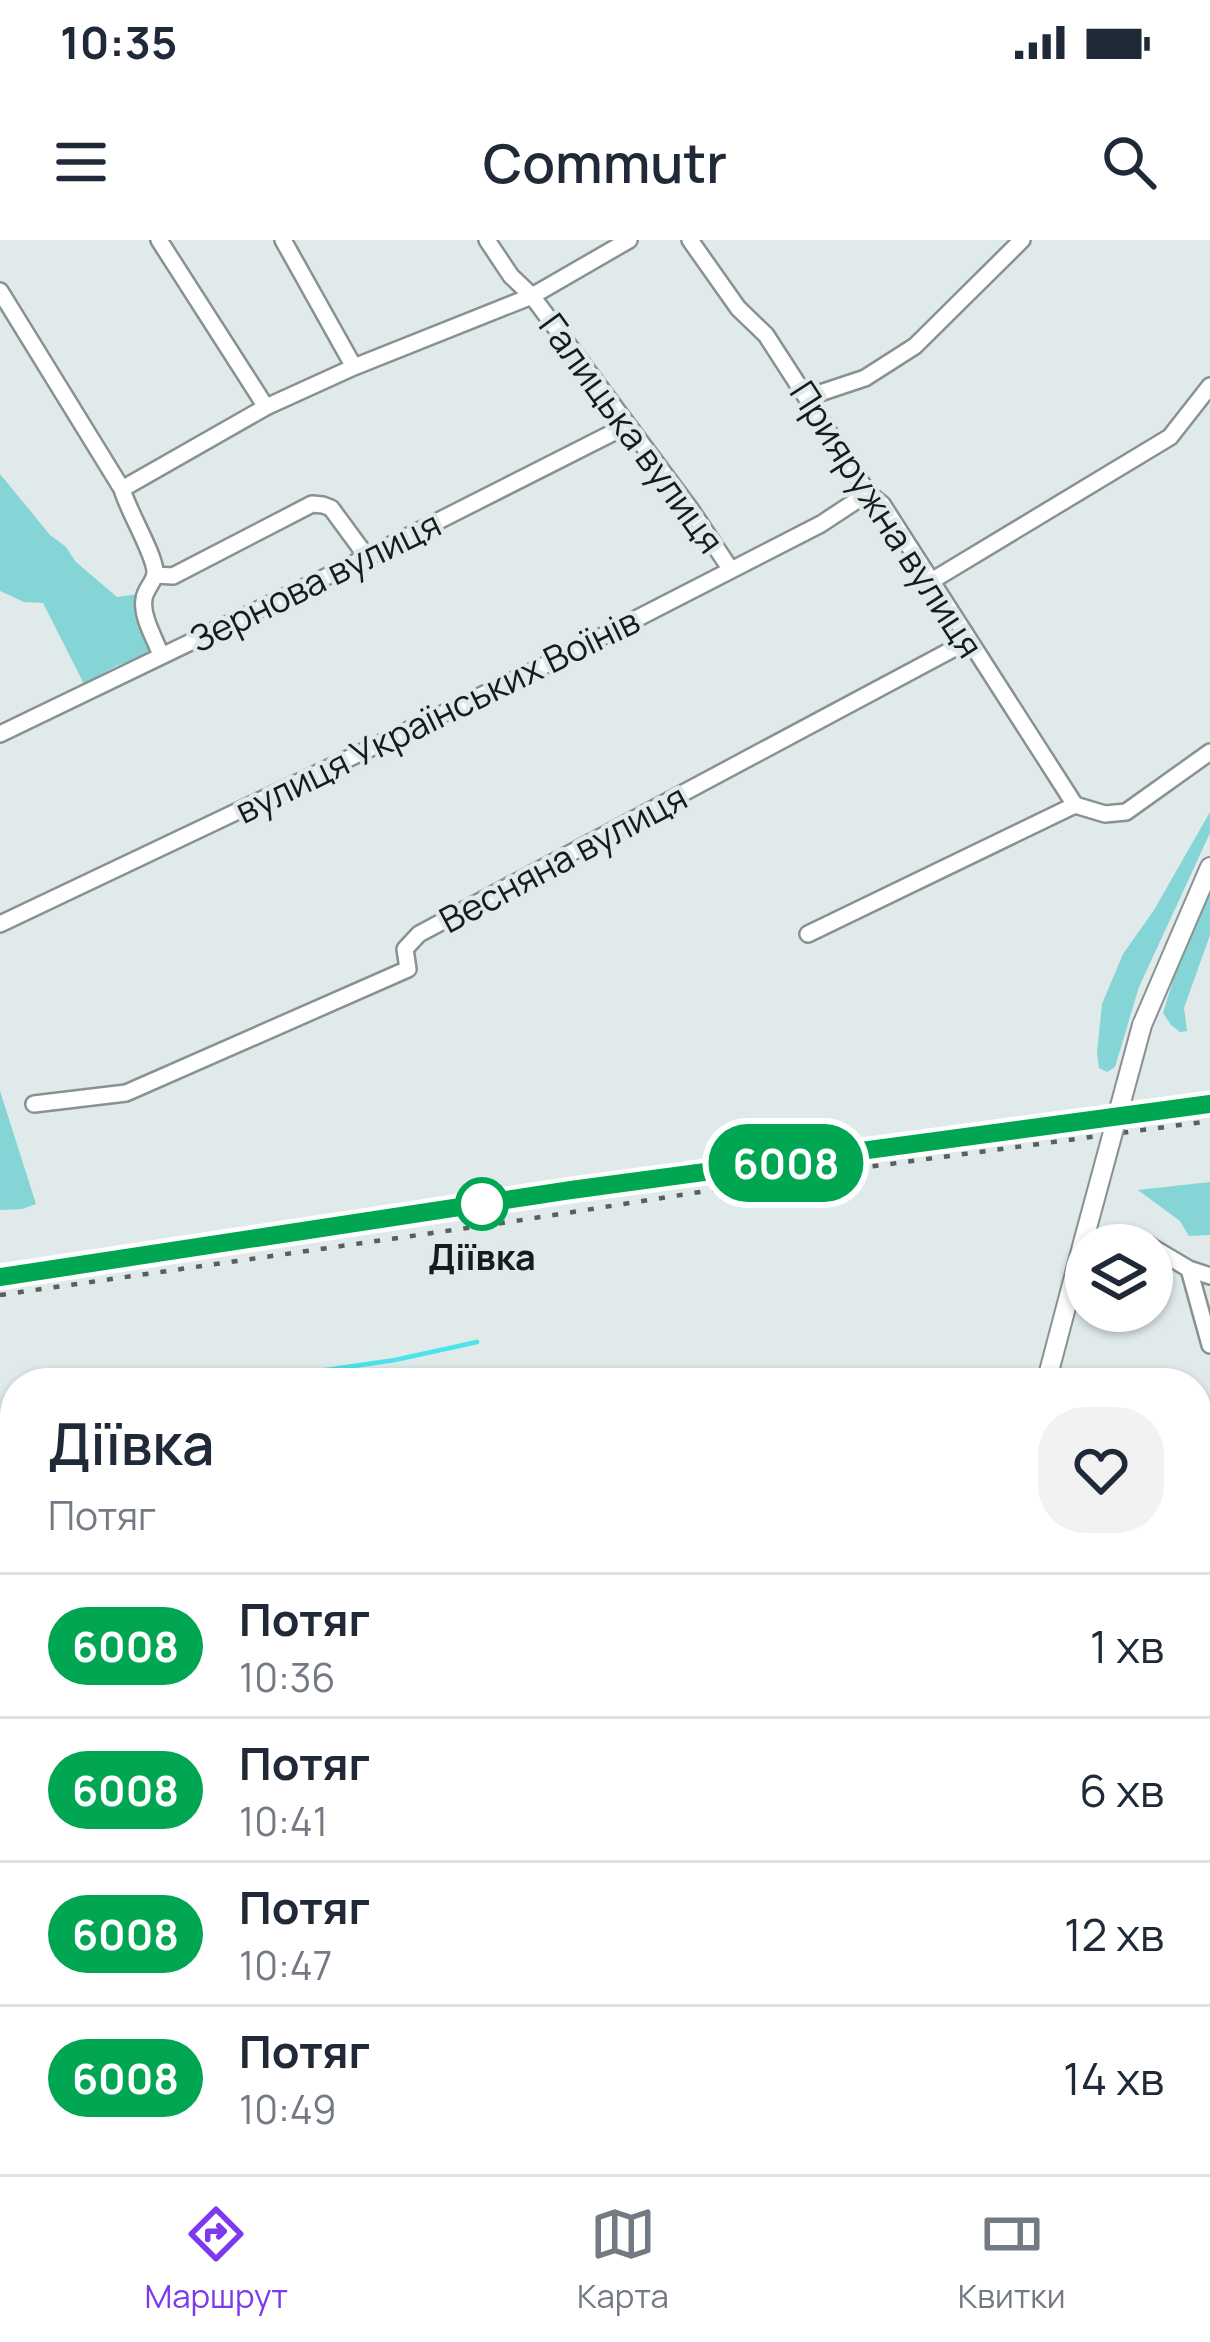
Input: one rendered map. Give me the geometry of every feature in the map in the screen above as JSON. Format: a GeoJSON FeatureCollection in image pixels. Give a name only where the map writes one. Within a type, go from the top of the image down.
{"type":"FeatureCollection","features":[{"type":"Feature","properties":{"kind":"street"},"geometry":{"type":"LineString","coordinates":[[159,240],[266,407]]}},
{"type":"Feature","properties":{"kind":"street"},"geometry":{"type":"LineString","coordinates":[[284,240],[355,367]]}},
{"type":"Feature","properties":{"kind":"street","name":"Галицька вулиця"},"geometry":{"type":"LineString","coordinates":[[487,240],[731,570]]}},
{"type":"Feature","properties":{"kind":"street","name":"Галицька вулиця"},"geometry":{"type":"LineString","coordinates":[[122,489],[266,407],[532,296],[628,240]]}},
{"type":"Feature","properties":{"kind":"street","name":"Прияружна вулиця"},"geometry":{"type":"LineString","coordinates":[[690,240],[738,308],[766,335],[868,494],[882,504],[1075,805]]}},
{"type":"Feature","properties":{"kind":"street"},"geometry":{"type":"LineString","coordinates":[[808,398],[865,378],[915,346],[1022,240]]}},
{"type":"Feature","properties":{"kind":"street"},"geometry":{"type":"LineString","coordinates":[[0,291],[122,489],[153,561],[155,575],[144,598],[160,656]]}},
{"type":"Feature","properties":{"kind":"street"},"geometry":{"type":"LineString","coordinates":[[933,580],[1170,437],[1210,386]]}},
{"type":"Feature","properties":{"kind":"street","name":"Зернова вулиця"},"geometry":{"type":"LineString","coordinates":[[0,734],[368,557],[628,425]]}},
{"type":"Feature","properties":{"kind":"street","name":"вулиця Українських Воїнів"},"geometry":{"type":"LineString","coordinates":[[0,924],[556,660],[821,524],[868,494]]}},
{"type":"Feature","properties":{"kind":"street"},"geometry":{"type":"LineString","coordinates":[[155,575],[173,576],[312,504],[331,508],[368,557]]}},
{"type":"Feature","properties":{"kind":"street","name":"Весняна вулиця"},"geometry":{"type":"LineString","coordinates":[[34,1104],[126,1093],[408,969],[405,949],[419,934],[968,641]]}},
{"type":"Feature","properties":{"kind":"street"},"geometry":{"type":"LineString","coordinates":[[808,934],[1075,805],[1105,814],[1126,812],[1210,752]]}},
{"type":"Feature","properties":{"kind":"street"},"geometry":{"type":"LineString","coordinates":[[1088,1224],[1142,1025],[1210,867]]}},
{"type":"Feature","properties":{"kind":"street"},"geometry":{"type":"LineString","coordinates":[[1173,1260],[1210,1276]]}},
{"type":"Feature","properties":{"kind":"street"},"geometry":{"type":"LineString","coordinates":[[1189,1269],[1210,1345]]}},
{"type":"Feature","properties":{"kind":"street"},"geometry":{"type":"LineString","coordinates":[[1050,1368],[1065,1311]]}},
{"type":"Feature","properties":{"kind":"shaded area"},"geometry":{"type":"Polygon","coordinates":[[[0,474],[76,562],[117,597],[139,594],[153,653],[84,684],[43,603],[24,602],[0,591],[0,474]]]}},
{"type":"Feature","properties":{"kind":"shaded area"},"geometry":{"type":"Polygon","coordinates":[[[1210,812],[1210,833],[1139,987],[1115,1067],[1107,1072],[1099,1068],[1097,1053],[1102,1004],[1123,954],[1210,812]]]}},
{"type":"Feature","properties":{"kind":"shaded area"},"geometry":{"type":"Polygon","coordinates":[[[1210,893],[1210,935],[1184,1008],[1187,1031],[1180,1032],[1163,1013],[1210,893]]]}},
{"type":"Feature","properties":{"kind":"shaded area"},"geometry":{"type":"Polygon","coordinates":[[[0,1091],[36,1204],[22,1209],[0,1210],[0,1091]]]}},
{"type":"Feature","properties":{"kind":"shaded area"},"geometry":{"type":"Polygon","coordinates":[[[1210,1182],[1210,1235],[1189,1236],[1180,1221],[1138,1190],[1210,1182]]]}},
{"type":"Feature","properties":{"kind":"waterway"},"geometry":{"type":"LineString","coordinates":[[340,1368],[477,1342]]}},
{"type":"Feature","properties":{"kind":"railway"},"geometry":{"type":"LineString","coordinates":[[0,1295],[808,1175],[1210,1121]]}},
{"type":"Feature","properties":{"kind":"railway"},"geometry":{"type":"LineString","coordinates":[[28,1273],[723,1171]]}},
{"type":"Feature","properties":{"kind":"train","name":"6008"},"geometry":{"type":"LineString","coordinates":[[0,1277],[571,1190],[1210,1104]]}},
{"type":"Feature","properties":{"kind":"place","name":"Діївка"},"geometry":{"type":"Point","coordinates":[482,1204]}}]}
